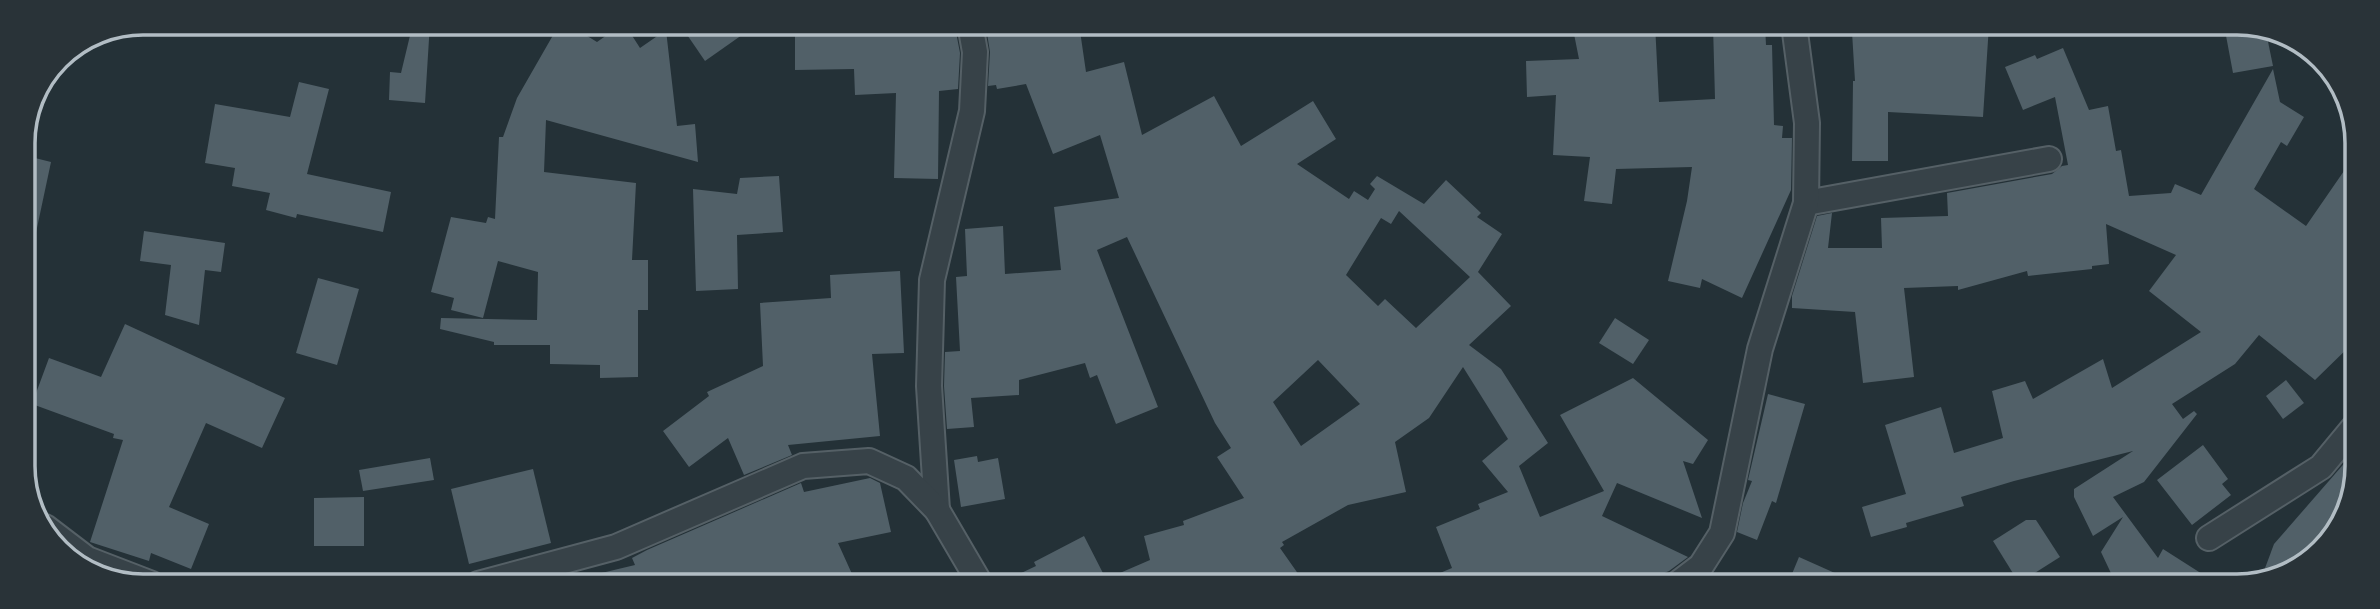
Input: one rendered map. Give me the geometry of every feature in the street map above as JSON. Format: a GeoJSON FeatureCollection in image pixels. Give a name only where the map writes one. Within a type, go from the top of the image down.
{"type":"FeatureCollection","features":[{"type":"Feature","properties":{"kind":"street"},"geometry":{"type":"LineString","coordinates":[[937,510],[929,386],[932,280],[972,111],[975,52],[972,35]]}},
{"type":"Feature","properties":{"kind":"street"},"geometry":{"type":"LineString","coordinates":[[1690,574],[1701,566],[1723,533],[1760,349],[1806,203],[1807,123],[1795,35]]}},
{"type":"Feature","properties":{"kind":"street"},"geometry":{"type":"LineString","coordinates":[[1806,203],[2049,159]]}},
{"type":"Feature","properties":{"kind":"street"},"geometry":{"type":"LineString","coordinates":[[2209,538],[2321,467],[2345,438]]}},
{"type":"Feature","properties":{"kind":"street"},"geometry":{"type":"LineString","coordinates":[[515,574],[616,547],[803,466],[869,461],[906,478],[937,510],[975,574]]}},
{"type":"Feature","properties":{"kind":"street"},"geometry":{"type":"LineString","coordinates":[[88,559],[117,570]]}},
{"type":"Feature","properties":{"kind":"building"},"geometry":{"type":"Polygon","coordinates":[[[410,35],[429,35],[425,103],[389,100],[390,72],[401,73],[410,35]]]}},
{"type":"Feature","properties":{"kind":"building"},"geometry":{"type":"Polygon","coordinates":[[[553,35],[586,35],[597,42],[607,35],[632,35],[640,48],[659,35],[667,35],[677,126],[695,124],[698,162],[546,120],[544,172],[636,183],[632,260],[648,260],[648,310],[638,310],[638,377],[600,378],[600,365],[550,364],[550,345],[494,345],[494,342],[440,329],[441,318],[537,320],[538,272],[498,261],[483,318],[451,310],[454,298],[431,292],[451,217],[486,223],[488,217],[495,219],[499,137],[503,137],[517,98],[553,35]]]}},
{"type":"Feature","properties":{"kind":"building"},"geometry":{"type":"Polygon","coordinates":[[[687,35],[742,35],[705,61],[687,35]]]}},
{"type":"Feature","properties":{"kind":"building"},"geometry":{"type":"Polygon","coordinates":[[[795,35],[957,35],[960,53],[958,89],[939,91],[938,179],[894,178],[896,93],[855,95],[854,69],[795,70],[795,35]]]}},
{"type":"Feature","properties":{"kind":"building"},"geometry":{"type":"Polygon","coordinates":[[[987,35],[1081,35],[1086,72],[1124,62],[1142,135],[1214,96],[1241,146],[1313,101],[1336,139],[1297,164],[1349,199],[1354,191],[1368,200],[1375,189],[1370,184],[1377,176],[1424,204],[1446,180],[1481,213],[1477,217],[1502,234],[1478,272],[1511,306],[1469,345],[1501,369],[1548,443],[1519,466],[1540,517],[1604,491],[1560,415],[1633,378],[1708,440],[1693,464],[1683,461],[1702,518],[1617,483],[1602,516],[1688,557],[1662,574],[1438,574],[1452,568],[1436,527],[1480,509],[1478,504],[1508,492],[1482,461],[1508,439],[1463,367],[1429,418],[1395,442],[1406,492],[1348,505],[1282,542],[1284,545],[1280,548],[1298,574],[1118,574],[1150,560],[1144,536],[1184,525],[1183,521],[1244,498],[1217,457],[1231,448],[1215,423],[1127,237],[1097,250],[1158,407],[1116,424],[1097,375],[1090,378],[1085,363],[1019,380],[1019,395],[971,398],[974,427],[947,429],[945,352],[960,351],[956,277],[967,276],[965,229],[1003,226],[1005,274],[1061,270],[1054,207],[1119,198],[1100,135],[1053,154],[1026,84],[997,89],[996,85],[988,86],[990,52],[987,35]],[[1399,211],[1391,224],[1381,218],[1346,275],[1378,306],[1385,299],[1416,328],[1470,277],[1399,211]],[[1318,360],[1273,402],[1301,446],[1360,404],[1318,360]]]}},
{"type":"Feature","properties":{"kind":"building"},"geometry":{"type":"Polygon","coordinates":[[[1574,35],[1656,35],[1659,102],[1715,99],[1713,35],[1766,35],[1766,45],[1772,45],[1774,125],[1783,126],[1782,138],[1792,138],[1791,190],[1742,298],[1702,279],[1700,288],[1668,281],[1687,201],[1692,167],[1616,169],[1612,204],[1584,201],[1590,157],[1553,155],[1556,95],[1527,97],[1526,61],[1579,59],[1574,35]]]}},
{"type":"Feature","properties":{"kind":"building"},"geometry":{"type":"Polygon","coordinates":[[[1852,35],[1988,35],[1983,117],[1888,112],[1888,161],[1852,161],[1855,81],[1852,35]]]}},
{"type":"Feature","properties":{"kind":"building"},"geometry":{"type":"Polygon","coordinates":[[[2226,35],[2268,40],[2273,66],[2233,73],[2226,35]]]}},
{"type":"Feature","properties":{"kind":"building"},"geometry":{"type":"Polygon","coordinates":[[[2063,48],[2089,110],[2108,106],[2116,151],[2121,150],[2129,196],[2171,193],[2175,184],[2201,195],[2273,69],[2280,102],[2304,117],[2287,146],[2281,142],[2254,189],[2306,226],[2345,169],[2345,351],[2315,380],[2259,335],[2235,364],[2172,404],[2183,419],[2194,411],[2197,414],[2144,482],[2113,497],[2158,558],[2163,549],[2202,574],[2111,574],[2101,552],[2123,517],[2093,536],[2074,497],[2074,489],[2133,451],[1961,497],[1964,506],[1906,523],[1907,527],[1871,537],[1862,507],[1906,494],[1885,425],[1941,407],[1954,453],[2003,438],[1992,391],[2025,381],[2033,399],[2103,359],[2112,388],[2201,332],[2149,291],[2176,255],[2106,224],[2109,264],[2092,266],[2092,269],[2028,276],[2027,271],[1958,290],[1958,286],[1904,288],[1914,377],[1863,383],[1855,312],[1792,308],[1792,296],[1817,216],[1832,213],[1828,248],[1882,248],[1881,218],[1948,216],[1947,193],[2052,174],[2068,165],[2055,97],[2023,110],[2005,67],[2035,55],[2037,59],[2063,48]]]}},
{"type":"Feature","properties":{"kind":"building"},"geometry":{"type":"Polygon","coordinates":[[[299,82],[329,89],[307,174],[391,192],[383,232],[297,214],[296,218],[266,210],[270,193],[232,186],[235,168],[205,163],[215,104],[290,117],[299,82]]]}},
{"type":"Feature","properties":{"kind":"building"},"geometry":{"type":"Polygon","coordinates":[[[35,158],[51,162],[35,237],[35,158]]]}},
{"type":"Feature","properties":{"kind":"building"},"geometry":{"type":"Polygon","coordinates":[[[779,176],[783,232],[737,235],[738,289],[696,291],[693,189],[737,194],[740,178],[779,176]]]}},
{"type":"Feature","properties":{"kind":"building"},"geometry":{"type":"Polygon","coordinates":[[[144,231],[225,243],[221,272],[205,270],[199,325],[165,315],[171,265],[140,261],[144,231]]]}},
{"type":"Feature","properties":{"kind":"building"},"geometry":{"type":"Polygon","coordinates":[[[900,271],[904,353],[872,354],[880,436],[788,445],[792,455],[744,475],[728,438],[689,467],[663,431],[709,396],[707,392],[763,366],[760,303],[831,298],[830,275],[900,271]]]}},
{"type":"Feature","properties":{"kind":"building"},"geometry":{"type":"Polygon","coordinates":[[[318,278],[359,289],[337,365],[296,353],[318,278]]]}},
{"type":"Feature","properties":{"kind":"building"},"geometry":{"type":"Polygon","coordinates":[[[1615,318],[1649,340],[1633,364],[1599,343],[1615,318]]]}},
{"type":"Feature","properties":{"kind":"building"},"geometry":{"type":"Polygon","coordinates":[[[125,324],[285,398],[262,448],[206,423],[169,507],[209,524],[191,569],[151,553],[149,561],[90,542],[123,440],[113,438],[114,434],[35,405],[35,396],[49,358],[101,377],[125,324]]]}},
{"type":"Feature","properties":{"kind":"building"},"geometry":{"type":"Polygon","coordinates":[[[2286,380],[2304,403],[2283,419],[2266,396],[2286,380]]]}},
{"type":"Feature","properties":{"kind":"building"},"geometry":{"type":"Polygon","coordinates":[[[1768,394],[1805,404],[1776,503],[1772,501],[1757,540],[1737,532],[1743,503],[1752,481],[1748,480],[1768,394]]]}},
{"type":"Feature","properties":{"kind":"building"},"geometry":{"type":"Polygon","coordinates":[[[2203,445],[2228,479],[2222,484],[2231,495],[2192,525],[2157,480],[2203,445]]]}},
{"type":"Feature","properties":{"kind":"building"},"geometry":{"type":"Polygon","coordinates":[[[977,456],[978,462],[998,458],[1005,499],[961,507],[954,460],[977,456]]]}},
{"type":"Feature","properties":{"kind":"building"},"geometry":{"type":"Polygon","coordinates":[[[430,458],[434,480],[363,491],[359,470],[430,458]]]}},
{"type":"Feature","properties":{"kind":"building"},"geometry":{"type":"Polygon","coordinates":[[[2345,462],[2339,501],[2323,532],[2297,556],[2264,570],[2274,544],[2345,462]]]}},
{"type":"Feature","properties":{"kind":"building"},"geometry":{"type":"Polygon","coordinates":[[[533,469],[551,543],[469,564],[451,489],[533,469]]]}},
{"type":"Feature","properties":{"kind":"building"},"geometry":{"type":"Polygon","coordinates":[[[870,478],[880,483],[891,532],[838,543],[852,574],[597,574],[635,565],[632,558],[647,550],[801,483],[804,492],[870,478]]]}},
{"type":"Feature","properties":{"kind":"building"},"geometry":{"type":"Polygon","coordinates":[[[364,497],[364,546],[314,546],[314,498],[364,497]]]}},
{"type":"Feature","properties":{"kind":"building"},"geometry":{"type":"Polygon","coordinates":[[[2026,520],[2036,520],[2060,557],[2033,574],[2013,574],[1993,541],[2026,520]]]}},
{"type":"Feature","properties":{"kind":"building"},"geometry":{"type":"Polygon","coordinates":[[[1084,536],[1103,574],[1019,574],[1036,566],[1034,562],[1084,536]]]}},
{"type":"Feature","properties":{"kind":"building"},"geometry":{"type":"Polygon","coordinates":[[[1799,557],[1837,574],[1792,574],[1799,557]]]}}]}
